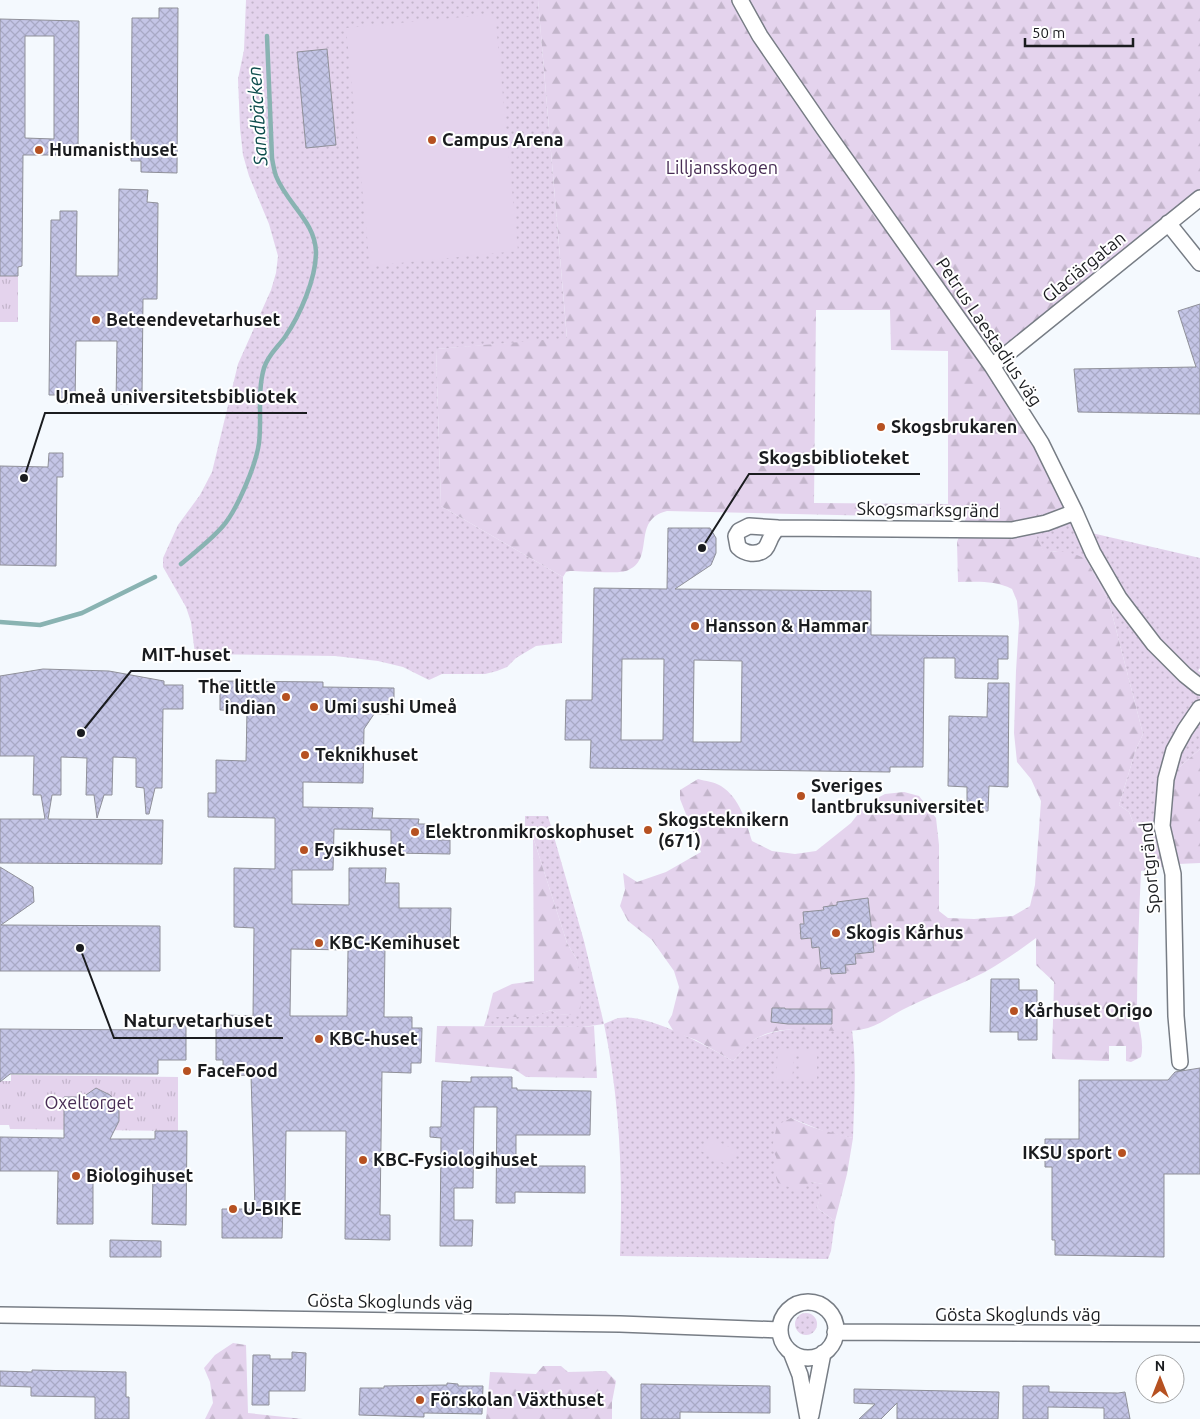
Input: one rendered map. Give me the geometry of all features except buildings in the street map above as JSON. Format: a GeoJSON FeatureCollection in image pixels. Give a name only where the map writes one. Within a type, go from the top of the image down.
{"type":"FeatureCollection","features":[{"type":"Feature","properties":{"kind":"street","name":"Petrus Laestadius väg"},"geometry":{"type":"LineString","coordinates":[[740,0],[760,36],[824,130],[992,366],[1041,443],[1093,553],[1131,615],[1165,656],[1200,687]]}},
{"type":"Feature","properties":{"kind":"street","name":"Glaciärgatan"},"geometry":{"type":"LineString","coordinates":[[992,366],[1200,198]]}},
{"type":"Feature","properties":{"kind":"street"},"geometry":{"type":"LineString","coordinates":[[1168,223],[1200,263]]}},
{"type":"Feature","properties":{"kind":"street","name":"Skogsmarksgränd"},"geometry":{"type":"LineString","coordinates":[[778,528],[1012,530],[1046,523],[1075,512]]}},
{"type":"Feature","properties":{"kind":"street","name":"Sportgränd"},"geometry":{"type":"LineString","coordinates":[[1180,1062],[1176,1016],[1173,874],[1162,826],[1166,779],[1174,750],[1200,708]]}},
{"type":"Feature","properties":{"kind":"street"},"geometry":{"type":"LineString","coordinates":[[803,1302],[813,1302],[824,1308],[832,1316],[835,1332],[831,1345],[823,1353],[809,1357],[799,1356],[792,1352],[783,1343],[780,1330],[782,1319],[793,1306],[803,1302]]}},
{"type":"Feature","properties":{"kind":"street","name":"Gösta Skoglunds väg"},"geometry":{"type":"LineString","coordinates":[[0,1315],[620,1324],[780,1330]]}},
{"type":"Feature","properties":{"kind":"street","name":"Gösta Skoglunds väg"},"geometry":{"type":"LineString","coordinates":[[835,1332],[1200,1334]]}},
{"type":"Feature","properties":{"kind":"street"},"geometry":{"type":"LineString","coordinates":[[792,1352],[800,1375],[809,1419]]}},
{"type":"Feature","properties":{"kind":"street"},"geometry":{"type":"LineString","coordinates":[[809,1419],[823,1353]]}},
{"type":"Feature","properties":{"kind":"green space"},"geometry":{"type":"Polygon","coordinates":[[[246,0],[538,0],[567,339],[436,349],[441,506],[563,577],[562,643],[536,646],[516,658],[507,667],[497,671],[485,674],[442,674],[429,680],[403,667],[378,661],[335,656],[195,654],[191,622],[186,607],[163,567],[163,558],[178,525],[200,495],[212,472],[238,364],[271,290],[278,256],[269,224],[249,176],[243,155],[238,79],[244,50],[246,0]]]}},
{"type":"Feature","properties":{"kind":"green space","name":"Lilljansskogen"},"geometry":{"type":"Polygon","coordinates":[[[538,0],[1200,0],[1200,198],[992,366],[1075,512],[1031,526],[1044,552],[1065,552],[1086,559],[1109,602],[1143,734],[1136,749],[1119,805],[1129,812],[1133,822],[1162,826],[1166,779],[1200,749],[1200,863],[1178,864],[1141,871],[1137,1013],[1142,1045],[1141,1057],[1131,1062],[1126,1061],[1126,1046],[1109,1046],[1109,1061],[1052,1059],[1054,982],[1036,965],[1036,938],[985,972],[912,1005],[868,1028],[854,1031],[796,1029],[768,1033],[752,1041],[733,1061],[696,1040],[674,1032],[668,1022],[672,1015],[679,987],[674,971],[652,940],[628,921],[620,906],[625,890],[623,873],[637,882],[666,872],[701,852],[680,799],[680,790],[698,779],[719,785],[728,791],[738,804],[752,841],[772,851],[795,854],[816,851],[851,823],[866,804],[885,794],[904,792],[919,796],[936,818],[939,845],[939,911],[948,918],[974,919],[1013,916],[1030,906],[1035,885],[1041,801],[1031,779],[1017,762],[1014,733],[1019,623],[1017,601],[1012,589],[999,584],[958,582],[957,542],[966,518],[667,511],[656,516],[649,523],[643,550],[635,566],[622,572],[570,571],[566,572],[563,577],[441,506],[436,349],[567,338],[538,0]],[[816,310],[814,503],[948,504],[948,351],[891,350],[890,310],[816,310]]]}},
{"type":"Feature","properties":{"kind":"green space","name":"Campus Arena"},"geometry":{"type":"Polygon","coordinates":[[[495,14],[518,251],[370,266],[346,28],[495,14]]]}},
{"type":"Feature","properties":{"kind":"green space"},"geometry":{"type":"Polygon","coordinates":[[[0,276],[18,276],[18,322],[0,322],[0,276]]]}},
{"type":"Feature","properties":{"kind":"green space"},"geometry":{"type":"Polygon","coordinates":[[[1075,512],[1083,531],[1200,558],[1200,668],[1198,671],[1200,672],[1200,749],[1166,779],[1162,826],[1133,822],[1129,812],[1119,805],[1136,749],[1143,734],[1109,602],[1086,559],[1055,551],[1044,553],[1031,526],[1075,512]]]}},
{"type":"Feature","properties":{"kind":"green space"},"geometry":{"type":"Polygon","coordinates":[[[525,816],[548,816],[584,941],[604,1024],[582,1027],[484,1026],[487,1017],[531,1017],[551,1010],[560,1015],[580,1013],[577,960],[567,943],[533,837],[525,837],[525,816]]]}},
{"type":"Feature","properties":{"kind":"green space"},"geometry":{"type":"Polygon","coordinates":[[[533,837],[567,943],[577,960],[582,985],[580,1014],[559,1015],[551,1010],[532,1017],[487,1017],[493,993],[512,984],[534,981],[533,837]]]}},
{"type":"Feature","properties":{"kind":"green space"},"geometry":{"type":"Polygon","coordinates":[[[619,1018],[645,1020],[677,1032],[733,1061],[752,1041],[766,1034],[803,1028],[852,1030],[855,1070],[853,1138],[828,1133],[791,1118],[811,1182],[824,1184],[817,1208],[835,1221],[831,1251],[828,1259],[620,1256],[621,1197],[617,1110],[604,1024],[619,1018]]]}},
{"type":"Feature","properties":{"kind":"green space"},"geometry":{"type":"Polygon","coordinates":[[[437,1026],[594,1026],[597,1078],[526,1077],[514,1069],[435,1062],[437,1026]]]}},
{"type":"Feature","properties":{"kind":"green space"},"geometry":{"type":"Polygon","coordinates":[[[778,1048],[795,1049],[792,1080],[776,1079],[778,1048]]]}},
{"type":"Feature","properties":{"kind":"green space"},"geometry":{"type":"Polygon","coordinates":[[[800,1049],[817,1049],[817,1081],[800,1080],[800,1049]]]}},
{"type":"Feature","properties":{"kind":"green space","name":"Oxeltorget"},"geometry":{"type":"Polygon","coordinates":[[[11,1075],[178,1077],[178,1131],[10,1129],[9,1125],[0,1125],[0,1081],[11,1081],[11,1075]]]}},
{"type":"Feature","properties":{"kind":"green space"},"geometry":{"type":"Polygon","coordinates":[[[791,1118],[821,1130],[853,1138],[847,1174],[835,1221],[817,1208],[823,1184],[811,1182],[797,1190],[778,1183],[772,1166],[777,1159],[772,1148],[777,1125],[791,1118]]]}},
{"type":"Feature","properties":{"kind":"green space"},"geometry":{"type":"Polygon","coordinates":[[[709,1137],[737,1151],[729,1166],[701,1151],[709,1137]]]}},
{"type":"Feature","properties":{"kind":"green space"},"geometry":{"type":"Polygon","coordinates":[[[802,1313],[810,1313],[817,1320],[817,1328],[810,1335],[802,1335],[795,1328],[795,1320],[802,1313]]]}},
{"type":"Feature","properties":{"kind":"green space"},"geometry":{"type":"Polygon","coordinates":[[[233,1343],[246,1345],[248,1413],[303,1419],[205,1419],[213,1403],[210,1382],[204,1368],[215,1355],[233,1343]]]}},
{"type":"Feature","properties":{"kind":"green space"},"geometry":{"type":"Polygon","coordinates":[[[543,1366],[561,1366],[568,1372],[606,1371],[616,1381],[612,1402],[612,1419],[486,1419],[490,1372],[536,1374],[543,1366]]]}},
{"type":"Feature","properties":{"kind":"waterway","name":"Sandbäcken"},"geometry":{"type":"LineString","coordinates":[[181,564],[223,526],[245,487],[259,443],[260,396],[264,368],[291,328],[301,308],[310,285],[315,263],[316,252],[311,231],[281,186],[276,176],[272,158],[267,36]]}},
{"type":"Feature","properties":{"kind":"waterway"},"geometry":{"type":"LineString","coordinates":[[0,622],[40,625],[82,613],[155,577]]}},
{"type":"Feature","properties":{"kind":"place","name":"Campus Arena"},"geometry":{"type":"Point","coordinates":[432,140]}},
{"type":"Feature","properties":{"kind":"place","name":"Humanisthuset"},"geometry":{"type":"Point","coordinates":[39,150]}},
{"type":"Feature","properties":{"kind":"place","name":"Beteendevetarhuset"},"geometry":{"type":"Point","coordinates":[96,320]}},
{"type":"Feature","properties":{"kind":"place","name":"Skogsbrukaren"},"geometry":{"type":"Point","coordinates":[881,427]}},
{"type":"Feature","properties":{"kind":"place","name":"Umeå universitetsbibliotek"},"geometry":{"type":"Point","coordinates":[24,478]}},
{"type":"Feature","properties":{"kind":"place","name":"Skogsbiblioteket"},"geometry":{"type":"Point","coordinates":[702,548]}},
{"type":"Feature","properties":{"kind":"place","name":"Hansson & Hammar"},"geometry":{"type":"Point","coordinates":[695,626]}},
{"type":"Feature","properties":{"kind":"place","name":"The little indian"},"geometry":{"type":"Point","coordinates":[286,697]}},
{"type":"Feature","properties":{"kind":"place","name":"Umi sushi Umeå"},"geometry":{"type":"Point","coordinates":[314,707]}},
{"type":"Feature","properties":{"kind":"place","name":"MIT-huset"},"geometry":{"type":"Point","coordinates":[81,733]}},
{"type":"Feature","properties":{"kind":"place","name":"Teknikhuset"},"geometry":{"type":"Point","coordinates":[305,755]}},
{"type":"Feature","properties":{"kind":"place","name":"Sveriges lantbruksuniversitet"},"geometry":{"type":"Point","coordinates":[801,796]}},
{"type":"Feature","properties":{"kind":"place","name":"Skogsteknikern (671)"},"geometry":{"type":"Point","coordinates":[648,830]}},
{"type":"Feature","properties":{"kind":"place","name":"Elektronmikroskophuset"},"geometry":{"type":"Point","coordinates":[415,832]}},
{"type":"Feature","properties":{"kind":"place","name":"Fysikhuset"},"geometry":{"type":"Point","coordinates":[304,850]}},
{"type":"Feature","properties":{"kind":"place","name":"Skogis Kårhus"},"geometry":{"type":"Point","coordinates":[836,933]}},
{"type":"Feature","properties":{"kind":"place","name":"KBC-Kemihuset"},"geometry":{"type":"Point","coordinates":[319,943]}},
{"type":"Feature","properties":{"kind":"place","name":"Naturvetarhuset"},"geometry":{"type":"Point","coordinates":[80,948]}},
{"type":"Feature","properties":{"kind":"place","name":"Kårhuset Origo"},"geometry":{"type":"Point","coordinates":[1014,1011]}},
{"type":"Feature","properties":{"kind":"place","name":"KBC-huset"},"geometry":{"type":"Point","coordinates":[319,1039]}},
{"type":"Feature","properties":{"kind":"place","name":"FaceFood"},"geometry":{"type":"Point","coordinates":[187,1071]}},
{"type":"Feature","properties":{"kind":"place","name":"IKSU sport"},"geometry":{"type":"Point","coordinates":[1122,1153]}},
{"type":"Feature","properties":{"kind":"place","name":"KBC-Fysiologihuset"},"geometry":{"type":"Point","coordinates":[363,1160]}},
{"type":"Feature","properties":{"kind":"place","name":"Biologihuset"},"geometry":{"type":"Point","coordinates":[76,1176]}},
{"type":"Feature","properties":{"kind":"place","name":"U-BIKE"},"geometry":{"type":"Point","coordinates":[233,1209]}},
{"type":"Feature","properties":{"kind":"place","name":"Förskolan Växthuset"},"geometry":{"type":"Point","coordinates":[420,1400]}}]}
